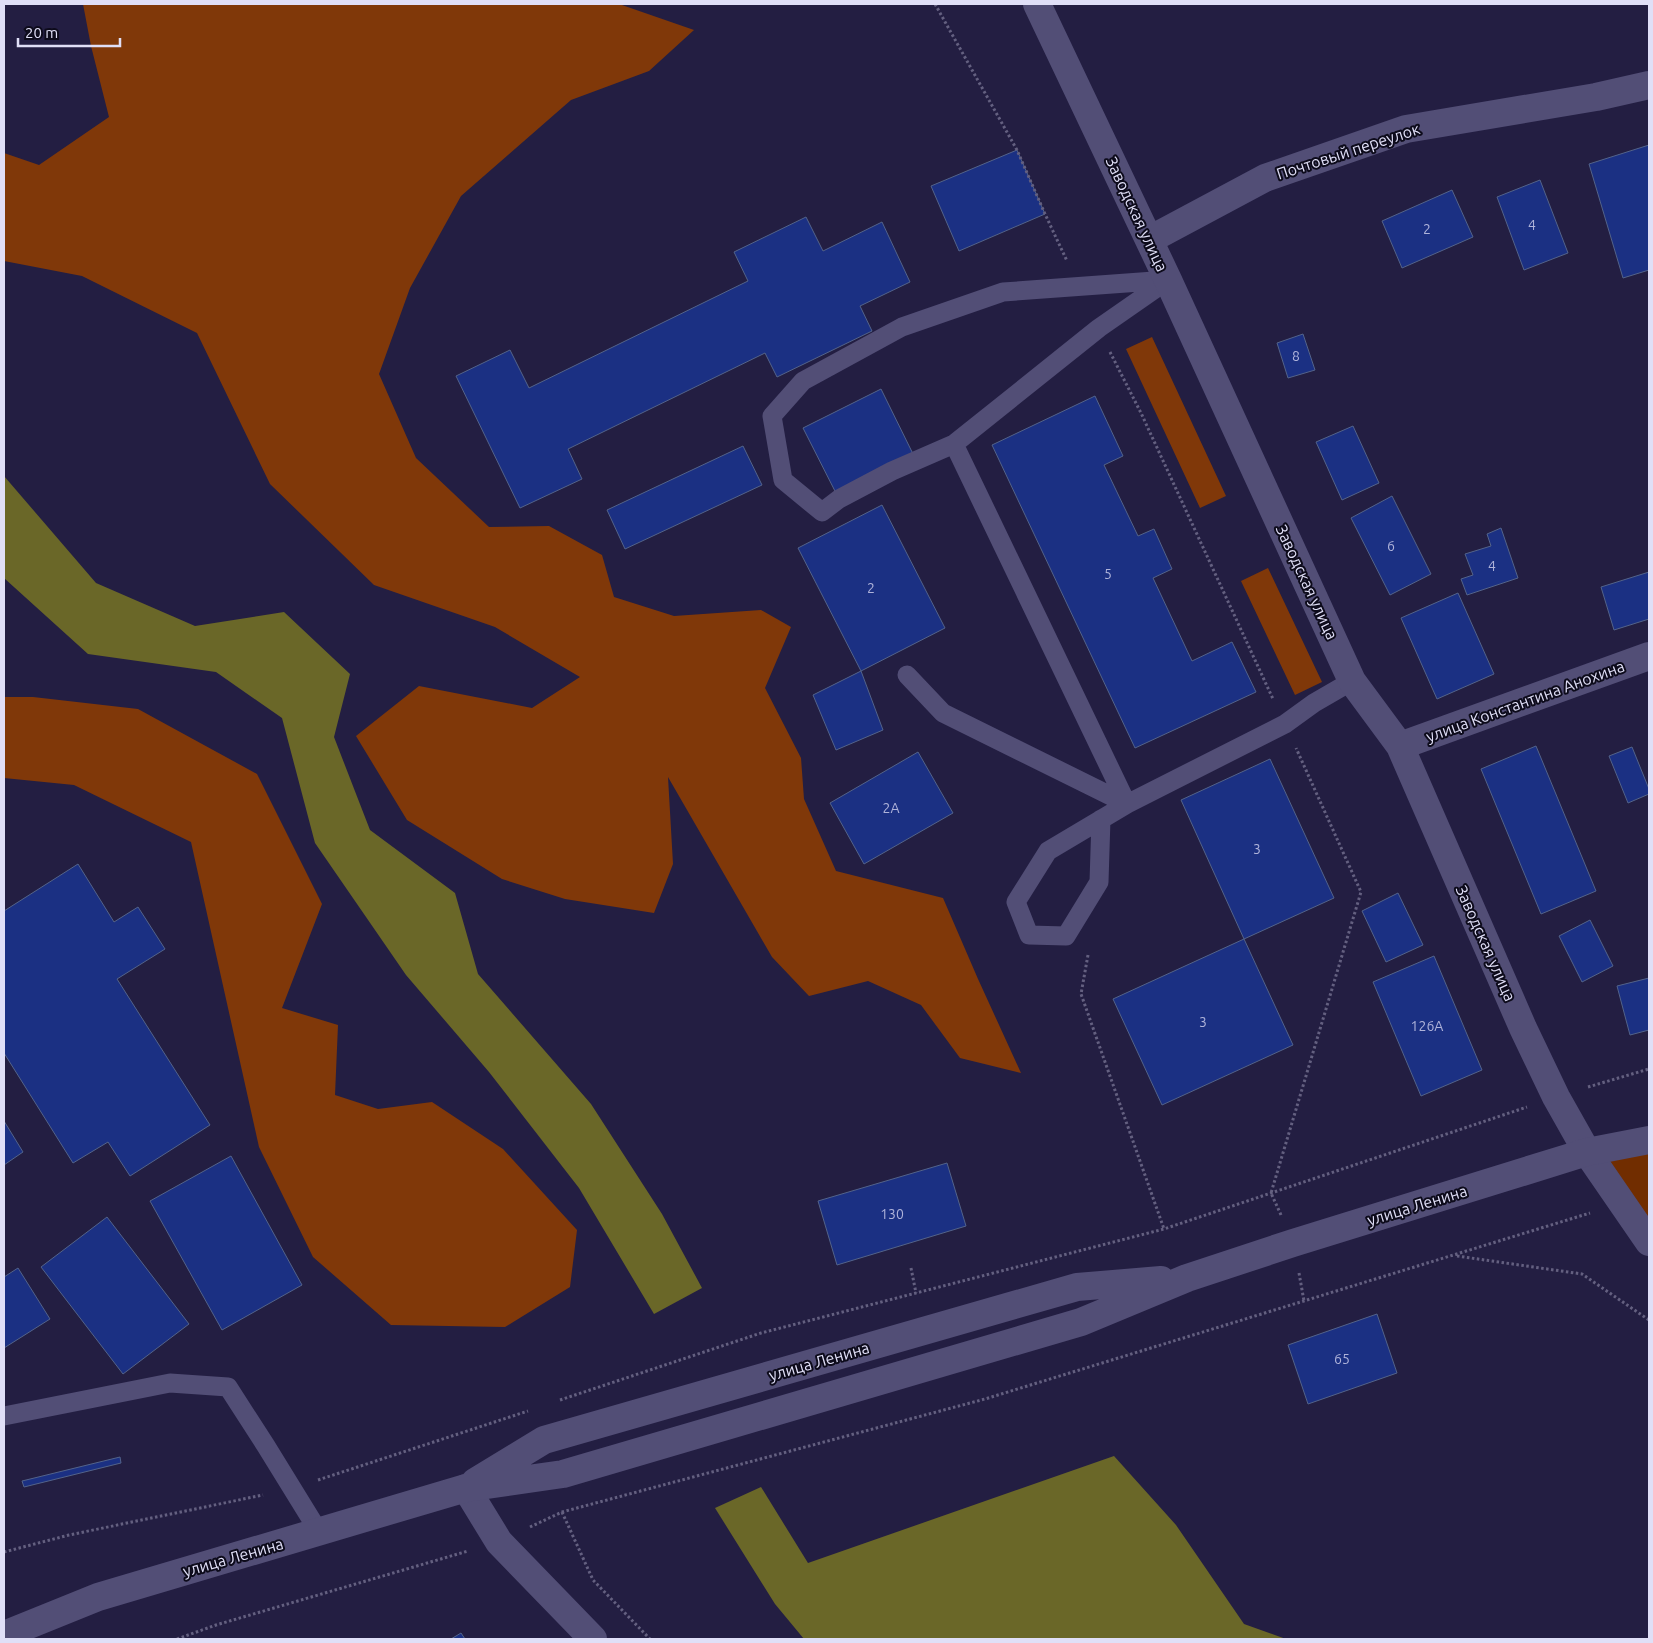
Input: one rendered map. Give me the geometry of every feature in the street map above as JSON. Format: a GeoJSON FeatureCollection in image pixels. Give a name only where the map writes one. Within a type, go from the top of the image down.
{"type":"FeatureCollection","features":[{"type":"Feature","properties":{"kind":"main road","name":"Заводская улица"},"geometry":{"type":"LineString","coordinates":[[1037,4],[1168,280],[1352,681],[1400,746],[1556,1097],[1588,1152],[1649,1242]]}},
{"type":"Feature","properties":{"kind":"main road","name":"Почтовый переулок"},"geometry":{"type":"LineString","coordinates":[[1149,240],[1265,178],[1406,129],[1596,97],[1649,85]]}},
{"type":"Feature","properties":{"kind":"main road","name":"улица Константина Анохина"},"geometry":{"type":"LineString","coordinates":[[1400,746],[1649,656]]}},
{"type":"Feature","properties":{"kind":"main road","name":"улица Ленина"},"geometry":{"type":"LineString","coordinates":[[4,1635],[98,1597],[466,1488],[563,1474],[1081,1322],[1186,1278],[1302,1240],[1588,1152],[1649,1140]]}},
{"type":"Feature","properties":{"kind":"main road","name":"улица Ленина"},"geometry":{"type":"LineString","coordinates":[[466,1488],[544,1440],[1077,1287],[1186,1278]]}},
{"type":"Feature","properties":{"kind":"main road"},"geometry":{"type":"LineString","coordinates":[[466,1488],[499,1542],[593,1639]]}},
{"type":"Feature","properties":{"kind":"lane"},"geometry":{"type":"LineString","coordinates":[[1168,280],[1098,328],[954,444],[892,471],[839,499],[822,512],[783,480],[772,416],[804,381],[902,327],[1003,292],[1168,280]]}},
{"type":"Feature","properties":{"kind":"lane"},"geometry":{"type":"LineString","coordinates":[[954,444],[1127,804]]}},
{"type":"Feature","properties":{"kind":"lane"},"geometry":{"type":"LineString","coordinates":[[907,675],[943,713],[1127,804]]}},
{"type":"Feature","properties":{"kind":"lane"},"geometry":{"type":"LineString","coordinates":[[1101,819],[1099,882],[1066,936],[1029,935],[1016,902],[1048,851],[1101,819],[1127,804],[1285,724],[1314,703],[1352,681]]}},
{"type":"Feature","properties":{"kind":"lane"},"geometry":{"type":"LineString","coordinates":[[4,1416],[170,1383],[228,1387],[319,1532]]}},
{"type":"Feature","properties":{"kind":"path"},"geometry":{"type":"LineString","coordinates":[[934,4],[1017,150],[1044,214],[1079,287]]}},
{"type":"Feature","properties":{"kind":"path"},"geometry":{"type":"LineString","coordinates":[[1098,328],[1141,413],[1361,892],[1271,1193]]}},
{"type":"Feature","properties":{"kind":"path"},"geometry":{"type":"LineString","coordinates":[[1089,948],[1081,994],[1164,1229]]}},
{"type":"Feature","properties":{"kind":"path"},"geometry":{"type":"LineString","coordinates":[[555,1402],[761,1333],[1164,1229],[1556,1097],[1649,1069]]}},
{"type":"Feature","properties":{"kind":"path"},"geometry":{"type":"LineString","coordinates":[[177,1639],[216,1625],[499,1542],[562,1512],[986,1399],[1622,1204]]}},
{"type":"Feature","properties":{"kind":"path"},"geometry":{"type":"LineString","coordinates":[[1454,1255],[1582,1274],[1649,1320]]}},
{"type":"Feature","properties":{"kind":"path"},"geometry":{"type":"LineString","coordinates":[[911,1268],[916,1293]]}},
{"type":"Feature","properties":{"kind":"path"},"geometry":{"type":"LineString","coordinates":[[4,1552],[69,1535],[292,1489],[536,1408]]}},
{"type":"Feature","properties":{"kind":"path"},"geometry":{"type":"LineString","coordinates":[[562,1512],[593,1580],[650,1639]]}},
{"type":"Feature","properties":{"kind":"shaded area"},"geometry":{"type":"Polygon","coordinates":[[[83,4],[619,4],[694,30],[649,71],[571,100],[461,196],[410,288],[379,374],[416,458],[489,527],[549,526],[602,555],[614,597],[674,616],[761,610],[791,627],[765,688],[801,758],[804,799],[836,871],[943,898],[1021,1073],[960,1058],[921,1005],[868,981],[809,996],[772,957],[668,777],[673,864],[654,913],[565,899],[502,879],[407,820],[356,736],[419,686],[532,708],[580,677],[495,627],[374,585],[270,484],[197,333],[82,276],[4,261],[4,153],[39,165],[109,117],[91,46],[83,4]]]}},
{"type":"Feature","properties":{"kind":"shaded area"},"geometry":{"type":"Polygon","coordinates":[[[1152,337],[1226,496],[1200,508],[1126,349],[1152,337]]]}},
{"type":"Feature","properties":{"kind":"shaded area"},"geometry":{"type":"Polygon","coordinates":[[[4,476],[96,583],[195,626],[284,612],[350,674],[334,737],[370,830],[455,893],[478,974],[591,1104],[662,1214],[702,1288],[654,1314],[579,1188],[489,1072],[406,975],[315,843],[282,718],[216,672],[88,654],[4,578],[4,476]]]}},
{"type":"Feature","properties":{"kind":"shaded area"},"geometry":{"type":"Polygon","coordinates":[[[1268,568],[1322,682],[1295,695],[1241,581],[1268,568]]]}},
{"type":"Feature","properties":{"kind":"shaded area"},"geometry":{"type":"Polygon","coordinates":[[[4,697],[33,697],[138,709],[257,774],[322,904],[282,1008],[338,1025],[335,1095],[378,1109],[432,1102],[503,1149],[577,1230],[570,1287],[505,1327],[391,1325],[313,1257],[259,1147],[191,842],[74,785],[4,778],[4,697]]]}},
{"type":"Feature","properties":{"kind":"shaded area"},"geometry":{"type":"Polygon","coordinates":[[[1649,1140],[1649,1242],[1587,1152],[1649,1140]]]}},
{"type":"Feature","properties":{"kind":"shaded area"},"geometry":{"type":"Polygon","coordinates":[[[1114,1456],[1176,1525],[1244,1624],[1286,1639],[804,1639],[775,1604],[715,1508],[761,1487],[808,1563],[1114,1456]]]}},
{"type":"Feature","properties":{"kind":"building"},"geometry":{"type":"Polygon","coordinates":[[[1649,145],[1649,270],[1623,278],[1589,164],[1649,145]]]}},
{"type":"Feature","properties":{"kind":"building"},"geometry":{"type":"Polygon","coordinates":[[[1017,150],[1045,214],[959,251],[931,186],[1017,150]]]}},
{"type":"Feature","properties":{"kind":"building"},"geometry":{"type":"Polygon","coordinates":[[[1540,180],[1568,253],[1524,270],[1497,197],[1540,180]]]}},
{"type":"Feature","properties":{"kind":"building"},"geometry":{"type":"Polygon","coordinates":[[[1452,190],[1473,237],[1402,268],[1382,221],[1452,190]]]}},
{"type":"Feature","properties":{"kind":"building"},"geometry":{"type":"Polygon","coordinates":[[[806,217],[823,251],[882,222],[910,282],[860,306],[872,331],[777,377],[765,353],[568,449],[582,479],[520,508],[456,376],[510,350],[529,388],[748,281],[734,252],[806,217]]]}},
{"type":"Feature","properties":{"kind":"building"},"geometry":{"type":"Polygon","coordinates":[[[1303,334],[1315,370],[1288,378],[1277,343],[1303,334]]]}},
{"type":"Feature","properties":{"kind":"building"},"geometry":{"type":"Polygon","coordinates":[[[881,389],[916,460],[839,499],[803,428],[881,389]]]}},
{"type":"Feature","properties":{"kind":"building"},"geometry":{"type":"Polygon","coordinates":[[[1095,396],[1123,456],[1104,465],[1138,536],[1154,529],[1172,569],[1153,578],[1192,661],[1232,642],[1256,692],[1135,748],[992,445],[1095,396]]]}},
{"type":"Feature","properties":{"kind":"building"},"geometry":{"type":"Polygon","coordinates":[[[1353,426],[1379,483],[1342,500],[1316,442],[1353,426]]]}},
{"type":"Feature","properties":{"kind":"building"},"geometry":{"type":"Polygon","coordinates":[[[743,446],[762,485],[625,549],[607,510],[743,446]]]}},
{"type":"Feature","properties":{"kind":"building"},"geometry":{"type":"Polygon","coordinates":[[[1392,496],[1431,574],[1390,595],[1351,518],[1392,496]]]}},
{"type":"Feature","properties":{"kind":"building"},"geometry":{"type":"Polygon","coordinates":[[[882,505],[945,628],[861,671],[798,548],[882,505]]]}},
{"type":"Feature","properties":{"kind":"building"},"geometry":{"type":"Polygon","coordinates":[[[1501,528],[1518,578],[1467,595],[1461,579],[1473,575],[1465,554],[1491,546],[1487,534],[1501,528]]]}},
{"type":"Feature","properties":{"kind":"building"},"geometry":{"type":"Polygon","coordinates":[[[1649,572],[1649,619],[1614,630],[1601,587],[1649,572]]]}},
{"type":"Feature","properties":{"kind":"building"},"geometry":{"type":"Polygon","coordinates":[[[1458,593],[1494,674],[1437,699],[1401,618],[1458,593]]]}},
{"type":"Feature","properties":{"kind":"building"},"geometry":{"type":"Polygon","coordinates":[[[861,671],[883,730],[836,750],[813,695],[861,671]]]}},
{"type":"Feature","properties":{"kind":"building"},"geometry":{"type":"Polygon","coordinates":[[[1536,746],[1596,891],[1541,914],[1481,769],[1536,746]]]}},
{"type":"Feature","properties":{"kind":"building"},"geometry":{"type":"Polygon","coordinates":[[[1632,747],[1649,789],[1649,794],[1628,803],[1609,756],[1632,747]]]}},
{"type":"Feature","properties":{"kind":"building"},"geometry":{"type":"Polygon","coordinates":[[[918,752],[953,813],[864,864],[830,803],[918,752]]]}},
{"type":"Feature","properties":{"kind":"building"},"geometry":{"type":"Polygon","coordinates":[[[1270,759],[1334,898],[1244,939],[1181,800],[1270,759]]]}},
{"type":"Feature","properties":{"kind":"building"},"geometry":{"type":"Polygon","coordinates":[[[78,864],[114,922],[138,907],[165,949],[117,979],[210,1125],[130,1176],[108,1142],[73,1163],[4,1053],[4,911],[78,864]]]}},
{"type":"Feature","properties":{"kind":"building"},"geometry":{"type":"Polygon","coordinates":[[[1398,893],[1423,945],[1386,962],[1362,911],[1398,893]]]}},
{"type":"Feature","properties":{"kind":"building"},"geometry":{"type":"Polygon","coordinates":[[[1590,920],[1613,966],[1582,982],[1559,936],[1590,920]]]}},
{"type":"Feature","properties":{"kind":"building"},"geometry":{"type":"Polygon","coordinates":[[[1244,939],[1293,1045],[1162,1105],[1113,999],[1244,939]]]}},
{"type":"Feature","properties":{"kind":"building"},"geometry":{"type":"Polygon","coordinates":[[[1434,956],[1482,1070],[1421,1096],[1373,982],[1434,956]]]}},
{"type":"Feature","properties":{"kind":"building"},"geometry":{"type":"Polygon","coordinates":[[[1649,978],[1649,1030],[1630,1035],[1617,986],[1649,978]]]}},
{"type":"Feature","properties":{"kind":"building"},"geometry":{"type":"Polygon","coordinates":[[[4,1121],[23,1152],[4,1165],[4,1121]]]}},
{"type":"Feature","properties":{"kind":"building"},"geometry":{"type":"Polygon","coordinates":[[[231,1156],[302,1285],[222,1330],[150,1201],[231,1156]]]}},
{"type":"Feature","properties":{"kind":"building"},"geometry":{"type":"Polygon","coordinates":[[[947,1163],[966,1226],[837,1265],[818,1201],[947,1163]]]}},
{"type":"Feature","properties":{"kind":"building"},"geometry":{"type":"Polygon","coordinates":[[[107,1217],[189,1324],[123,1374],[41,1267],[107,1217]]]}},
{"type":"Feature","properties":{"kind":"building"},"geometry":{"type":"Polygon","coordinates":[[[18,1268],[50,1319],[4,1348],[4,1277],[18,1268]]]}},
{"type":"Feature","properties":{"kind":"building"},"geometry":{"type":"Polygon","coordinates":[[[1377,1314],[1397,1373],[1308,1404],[1288,1345],[1377,1314]]]}},
{"type":"Feature","properties":{"kind":"building"},"geometry":{"type":"Polygon","coordinates":[[[120,1457],[121,1463],[24,1487],[22,1481],[120,1457]]]}},
{"type":"Feature","properties":{"kind":"building"},"geometry":{"type":"Polygon","coordinates":[[[461,1633],[465,1639],[451,1639],[461,1633]]]}}]}
